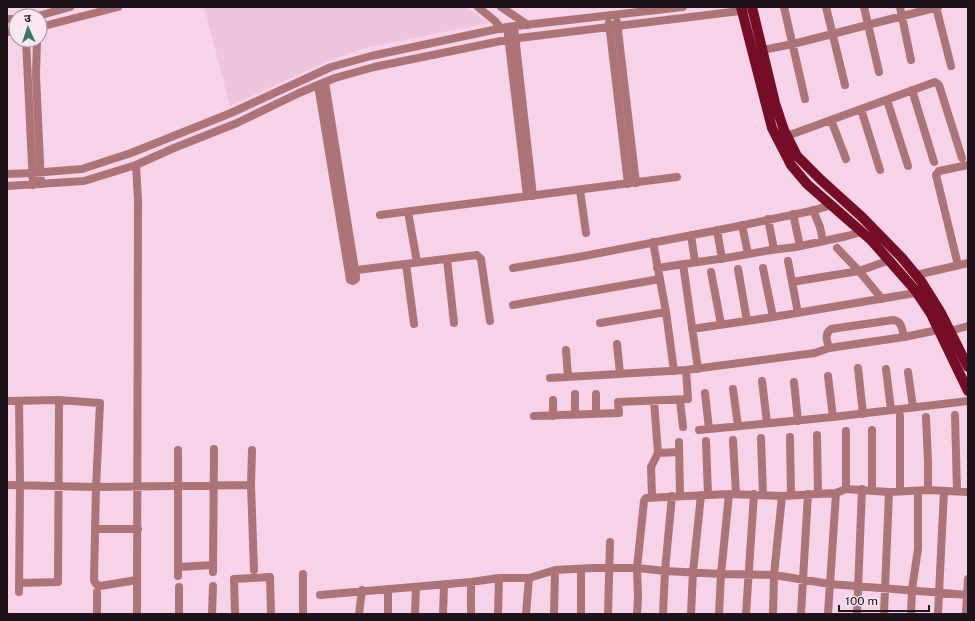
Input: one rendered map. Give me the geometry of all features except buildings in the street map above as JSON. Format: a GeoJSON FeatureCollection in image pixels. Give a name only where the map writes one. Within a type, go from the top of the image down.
{"type":"FeatureCollection","features":[{"type":"Feature","properties":{"kind":"main road"},"geometry":{"type":"LineString","coordinates":[[747,8],[762,50],[775,103],[787,136],[797,156],[862,217],[902,258],[916,275],[938,330],[968,391]]}},
{"type":"Feature","properties":{"kind":"main road"},"geometry":{"type":"LineString","coordinates":[[747,8],[772,128],[791,165],[807,184],[832,204],[862,232],[941,313],[968,367]]}},
{"type":"Feature","properties":{"kind":"street"},"geometry":{"type":"LineString","coordinates":[[48,13],[70,7]]}},
{"type":"Feature","properties":{"kind":"street"},"geometry":{"type":"LineString","coordinates":[[48,26],[118,7]]}},
{"type":"Feature","properties":{"kind":"street"},"geometry":{"type":"LineString","coordinates":[[478,7],[495,21],[507,28],[512,39],[530,196]]}},
{"type":"Feature","properties":{"kind":"street"},"geometry":{"type":"LineString","coordinates":[[501,7],[528,25]]}},
{"type":"Feature","properties":{"kind":"street"},"geometry":{"type":"LineString","coordinates":[[7,174],[82,169],[131,154],[231,113],[331,66],[371,56],[507,28],[683,7]]}},
{"type":"Feature","properties":{"kind":"street"},"geometry":{"type":"LineString","coordinates":[[784,7],[806,99]]}},
{"type":"Feature","properties":{"kind":"street"},"geometry":{"type":"LineString","coordinates":[[826,7],[845,85]]}},
{"type":"Feature","properties":{"kind":"street"},"geometry":{"type":"LineString","coordinates":[[864,7],[878,72]]}},
{"type":"Feature","properties":{"kind":"street"},"geometry":{"type":"LineString","coordinates":[[900,7],[911,60]]}},
{"type":"Feature","properties":{"kind":"street"},"geometry":{"type":"LineString","coordinates":[[762,50],[793,44],[937,7],[951,66]]}},
{"type":"Feature","properties":{"kind":"street"},"geometry":{"type":"LineString","coordinates":[[7,186],[84,181],[136,165],[237,123],[335,78],[374,68],[512,39],[614,27],[747,8]]}},
{"type":"Feature","properties":{"kind":"street"},"geometry":{"type":"LineString","coordinates":[[612,16],[632,183]]}},
{"type":"Feature","properties":{"kind":"street"},"geometry":{"type":"LineString","coordinates":[[27,48],[37,185]]}},
{"type":"Feature","properties":{"kind":"street"},"geometry":{"type":"LineString","coordinates":[[36,173],[37,48]]}},
{"type":"Feature","properties":{"kind":"street"},"geometry":{"type":"LineString","coordinates":[[787,136],[912,90],[932,83],[938,83],[962,158]]}},
{"type":"Feature","properties":{"kind":"street"},"geometry":{"type":"LineString","coordinates":[[322,84],[352,270],[477,255],[480,256],[490,321]]}},
{"type":"Feature","properties":{"kind":"street"},"geometry":{"type":"LineString","coordinates":[[912,90],[934,162]]}},
{"type":"Feature","properties":{"kind":"street"},"geometry":{"type":"LineString","coordinates":[[887,100],[908,166]]}},
{"type":"Feature","properties":{"kind":"street"},"geometry":{"type":"LineString","coordinates":[[860,109],[880,170]]}},
{"type":"Feature","properties":{"kind":"street"},"geometry":{"type":"LineString","coordinates":[[831,120],[846,158]]}},
{"type":"Feature","properties":{"kind":"street"},"geometry":{"type":"LineString","coordinates":[[136,165],[138,201],[138,614]]}},
{"type":"Feature","properties":{"kind":"street"},"geometry":{"type":"LineString","coordinates":[[958,265],[936,174],[939,171],[968,166]]}},
{"type":"Feature","properties":{"kind":"street"},"geometry":{"type":"LineString","coordinates":[[380,215],[677,177]]}},
{"type":"Feature","properties":{"kind":"street"},"geometry":{"type":"LineString","coordinates":[[580,190],[586,233]]}},
{"type":"Feature","properties":{"kind":"street"},"geometry":{"type":"LineString","coordinates":[[512,268],[584,256],[718,230],[813,210],[832,204]]}},
{"type":"Feature","properties":{"kind":"street"},"geometry":{"type":"LineString","coordinates":[[813,210],[820,227],[822,241]]}},
{"type":"Feature","properties":{"kind":"street"},"geometry":{"type":"LineString","coordinates":[[408,212],[417,262]]}},
{"type":"Feature","properties":{"kind":"street"},"geometry":{"type":"LineString","coordinates":[[793,214],[800,246]]}},
{"type":"Feature","properties":{"kind":"street"},"geometry":{"type":"LineString","coordinates":[[768,219],[774,249]]}},
{"type":"Feature","properties":{"kind":"street"},"geometry":{"type":"LineString","coordinates":[[742,225],[748,254]]}},
{"type":"Feature","properties":{"kind":"street"},"geometry":{"type":"LineString","coordinates":[[718,230],[722,259]]}},
{"type":"Feature","properties":{"kind":"street"},"geometry":{"type":"LineString","coordinates":[[657,268],[800,246],[862,232]]}},
{"type":"Feature","properties":{"kind":"street"},"geometry":{"type":"LineString","coordinates":[[691,235],[695,262]]}},
{"type":"Feature","properties":{"kind":"street"},"geometry":{"type":"LineString","coordinates":[[653,242],[666,312],[674,371]]}},
{"type":"Feature","properties":{"kind":"street"},"geometry":{"type":"LineString","coordinates":[[837,248],[859,270],[882,299]]}},
{"type":"Feature","properties":{"kind":"street"},"geometry":{"type":"LineString","coordinates":[[447,259],[454,323]]}},
{"type":"Feature","properties":{"kind":"street"},"geometry":{"type":"LineString","coordinates":[[792,282],[859,270],[890,260]]}},
{"type":"Feature","properties":{"kind":"street"},"geometry":{"type":"LineString","coordinates":[[788,261],[798,313]]}},
{"type":"Feature","properties":{"kind":"street"},"geometry":{"type":"LineString","coordinates":[[916,275],[968,263]]}},
{"type":"Feature","properties":{"kind":"street"},"geometry":{"type":"LineString","coordinates":[[406,264],[414,324]]}},
{"type":"Feature","properties":{"kind":"street"},"geometry":{"type":"LineString","coordinates":[[683,264],[698,368]]}},
{"type":"Feature","properties":{"kind":"street"},"geometry":{"type":"LineString","coordinates":[[763,268],[773,317]]}},
{"type":"Feature","properties":{"kind":"street"},"geometry":{"type":"LineString","coordinates":[[738,269],[747,321]]}},
{"type":"Feature","properties":{"kind":"street"},"geometry":{"type":"LineString","coordinates":[[710,272],[721,324]]}},
{"type":"Feature","properties":{"kind":"street"},"geometry":{"type":"LineString","coordinates":[[513,305],[660,279]]}},
{"type":"Feature","properties":{"kind":"street"},"geometry":{"type":"LineString","coordinates":[[692,328],[773,317],[922,292]]}},
{"type":"Feature","properties":{"kind":"street"},"geometry":{"type":"LineString","coordinates":[[600,323],[666,312]]}},
{"type":"Feature","properties":{"kind":"street"},"geometry":{"type":"LineString","coordinates":[[829,348],[826,335],[831,329],[897,320],[902,325],[904,337]]}},
{"type":"Feature","properties":{"kind":"street"},"geometry":{"type":"LineString","coordinates":[[950,331],[968,326]]}},
{"type":"Feature","properties":{"kind":"street"},"geometry":{"type":"LineString","coordinates":[[550,378],[686,370],[815,354],[829,348],[904,337],[938,330]]}},
{"type":"Feature","properties":{"kind":"street"},"geometry":{"type":"LineString","coordinates":[[617,344],[620,374]]}},
{"type":"Feature","properties":{"kind":"street"},"geometry":{"type":"LineString","coordinates":[[566,350],[568,377]]}},
{"type":"Feature","properties":{"kind":"street"},"geometry":{"type":"LineString","coordinates":[[858,368],[863,414]]}},
{"type":"Feature","properties":{"kind":"street"},"geometry":{"type":"LineString","coordinates":[[886,369],[891,410]]}},
{"type":"Feature","properties":{"kind":"street"},"geometry":{"type":"LineString","coordinates":[[534,416],[619,413],[618,402],[688,399],[686,370]]}},
{"type":"Feature","properties":{"kind":"street"},"geometry":{"type":"LineString","coordinates":[[908,372],[913,408]]}},
{"type":"Feature","properties":{"kind":"street"},"geometry":{"type":"LineString","coordinates":[[828,376],[833,417]]}},
{"type":"Feature","properties":{"kind":"street"},"geometry":{"type":"LineString","coordinates":[[762,381],[767,423]]}},
{"type":"Feature","properties":{"kind":"street"},"geometry":{"type":"LineString","coordinates":[[794,382],[798,420]]}},
{"type":"Feature","properties":{"kind":"street"},"geometry":{"type":"LineString","coordinates":[[733,390],[738,426]]}},
{"type":"Feature","properties":{"kind":"street"},"geometry":{"type":"LineString","coordinates":[[705,393],[709,429]]}},
{"type":"Feature","properties":{"kind":"street"},"geometry":{"type":"LineString","coordinates":[[574,394],[575,414]]}},
{"type":"Feature","properties":{"kind":"street"},"geometry":{"type":"LineString","coordinates":[[596,394],[596,414]]}},
{"type":"Feature","properties":{"kind":"street"},"geometry":{"type":"LineString","coordinates":[[19,583],[58,582],[59,400]]}},
{"type":"Feature","properties":{"kind":"street"},"geometry":{"type":"LineString","coordinates":[[7,401],[59,400],[100,403],[94,580],[96,584],[100,586],[137,580]]}},
{"type":"Feature","properties":{"kind":"street"},"geometry":{"type":"LineString","coordinates":[[552,400],[553,416]]}},
{"type":"Feature","properties":{"kind":"street"},"geometry":{"type":"LineString","coordinates":[[680,400],[683,427]]}},
{"type":"Feature","properties":{"kind":"street"},"geometry":{"type":"LineString","coordinates":[[19,401],[19,592]]}},
{"type":"Feature","properties":{"kind":"street"},"geometry":{"type":"LineString","coordinates":[[652,497],[651,467],[658,453],[654,401]]}},
{"type":"Feature","properties":{"kind":"street"},"geometry":{"type":"LineString","coordinates":[[699,430],[863,414],[968,401]]}},
{"type":"Feature","properties":{"kind":"street"},"geometry":{"type":"LineString","coordinates":[[955,415],[957,492]]}},
{"type":"Feature","properties":{"kind":"street"},"geometry":{"type":"LineString","coordinates":[[900,416],[900,491]]}},
{"type":"Feature","properties":{"kind":"street"},"geometry":{"type":"LineString","coordinates":[[926,417],[928,490]]}},
{"type":"Feature","properties":{"kind":"street"},"geometry":{"type":"LineString","coordinates":[[872,430],[872,490]]}},
{"type":"Feature","properties":{"kind":"street"},"geometry":{"type":"LineString","coordinates":[[846,431],[846,489]]}},
{"type":"Feature","properties":{"kind":"street"},"geometry":{"type":"LineString","coordinates":[[817,435],[818,494]]}},
{"type":"Feature","properties":{"kind":"street"},"geometry":{"type":"LineString","coordinates":[[773,614],[774,575],[786,495],[790,437]]}},
{"type":"Feature","properties":{"kind":"street"},"geometry":{"type":"LineString","coordinates":[[761,438],[763,495]]}},
{"type":"Feature","properties":{"kind":"street"},"geometry":{"type":"LineString","coordinates":[[719,614],[721,574],[732,494],[733,440]]}},
{"type":"Feature","properties":{"kind":"street"},"geometry":{"type":"LineString","coordinates":[[691,614],[694,572],[704,495],[706,441]]}},
{"type":"Feature","properties":{"kind":"street"},"geometry":{"type":"LineString","coordinates":[[663,614],[665,571],[676,496],[679,442]]}},
{"type":"Feature","properties":{"kind":"street"},"geometry":{"type":"LineString","coordinates":[[178,567],[213,569],[214,449]]}},
{"type":"Feature","properties":{"kind":"street"},"geometry":{"type":"LineString","coordinates":[[178,450],[178,576]]}},
{"type":"Feature","properties":{"kind":"street"},"geometry":{"type":"LineString","coordinates":[[252,450],[251,485],[254,570]]}},
{"type":"Feature","properties":{"kind":"street"},"geometry":{"type":"LineString","coordinates":[[658,453],[679,452]]}},
{"type":"Feature","properties":{"kind":"street"},"geometry":{"type":"LineString","coordinates":[[7,485],[96,487],[251,485]]}},
{"type":"Feature","properties":{"kind":"street"},"geometry":{"type":"LineString","coordinates":[[637,614],[637,568],[644,501],[646,498],[732,494],[818,494],[836,493],[846,489],[888,492],[928,490],[968,492]]}},
{"type":"Feature","properties":{"kind":"street"},"geometry":{"type":"LineString","coordinates":[[857,614],[862,489]]}},
{"type":"Feature","properties":{"kind":"street"},"geometry":{"type":"LineString","coordinates":[[911,614],[912,590],[918,549],[918,491]]}},
{"type":"Feature","properties":{"kind":"street"},"geometry":{"type":"LineString","coordinates":[[938,614],[944,491]]}},
{"type":"Feature","properties":{"kind":"street"},"geometry":{"type":"LineString","coordinates":[[884,614],[888,492]]}},
{"type":"Feature","properties":{"kind":"street"},"geometry":{"type":"LineString","coordinates":[[828,614],[836,493]]}},
{"type":"Feature","properties":{"kind":"street"},"geometry":{"type":"LineString","coordinates":[[746,614],[754,494]]}},
{"type":"Feature","properties":{"kind":"street"},"geometry":{"type":"LineString","coordinates":[[801,614],[808,494]]}},
{"type":"Feature","properties":{"kind":"street"},"geometry":{"type":"LineString","coordinates":[[96,529],[138,528]]}},
{"type":"Feature","properties":{"kind":"street"},"geometry":{"type":"LineString","coordinates":[[608,614],[610,542]]}},
{"type":"Feature","properties":{"kind":"street"},"geometry":{"type":"LineString","coordinates":[[320,595],[362,590],[471,582],[499,578],[529,578],[555,570],[637,568],[721,574],[774,575],[858,587],[967,595]]}},
{"type":"Feature","properties":{"kind":"street"},"geometry":{"type":"LineString","coordinates":[[581,569],[581,614]]}},
{"type":"Feature","properties":{"kind":"street"},"geometry":{"type":"LineString","coordinates":[[554,614],[555,570]]}},
{"type":"Feature","properties":{"kind":"street"},"geometry":{"type":"LineString","coordinates":[[303,574],[303,614]]}},
{"type":"Feature","properties":{"kind":"street"},"geometry":{"type":"LineString","coordinates":[[235,614],[234,579],[270,578],[270,614]]}},
{"type":"Feature","properties":{"kind":"street"},"geometry":{"type":"LineString","coordinates":[[498,614],[499,578]]}},
{"type":"Feature","properties":{"kind":"street"},"geometry":{"type":"LineString","coordinates":[[526,614],[529,578]]}},
{"type":"Feature","properties":{"kind":"street"},"geometry":{"type":"LineString","coordinates":[[966,614],[968,579]]}},
{"type":"Feature","properties":{"kind":"street"},"geometry":{"type":"LineString","coordinates":[[471,582],[471,614]]}},
{"type":"Feature","properties":{"kind":"street"},"geometry":{"type":"LineString","coordinates":[[443,614],[444,584]]}},
{"type":"Feature","properties":{"kind":"street"},"geometry":{"type":"LineString","coordinates":[[212,614],[213,586]]}},
{"type":"Feature","properties":{"kind":"street"},"geometry":{"type":"LineString","coordinates":[[179,587],[179,614]]}},
{"type":"Feature","properties":{"kind":"street"},"geometry":{"type":"LineString","coordinates":[[415,614],[416,587]]}},
{"type":"Feature","properties":{"kind":"street"},"geometry":{"type":"LineString","coordinates":[[388,589],[388,614]]}},
{"type":"Feature","properties":{"kind":"street"},"geometry":{"type":"LineString","coordinates":[[359,614],[362,590]]}},
{"type":"Feature","properties":{"kind":"street"},"geometry":{"type":"LineString","coordinates":[[97,592],[97,614]]}},
{"type":"Feature","properties":{"kind":"shaded area"},"geometry":{"type":"Polygon","coordinates":[[[204,7],[466,7],[489,23],[365,48],[328,61],[230,106],[204,7]]]}}]}
